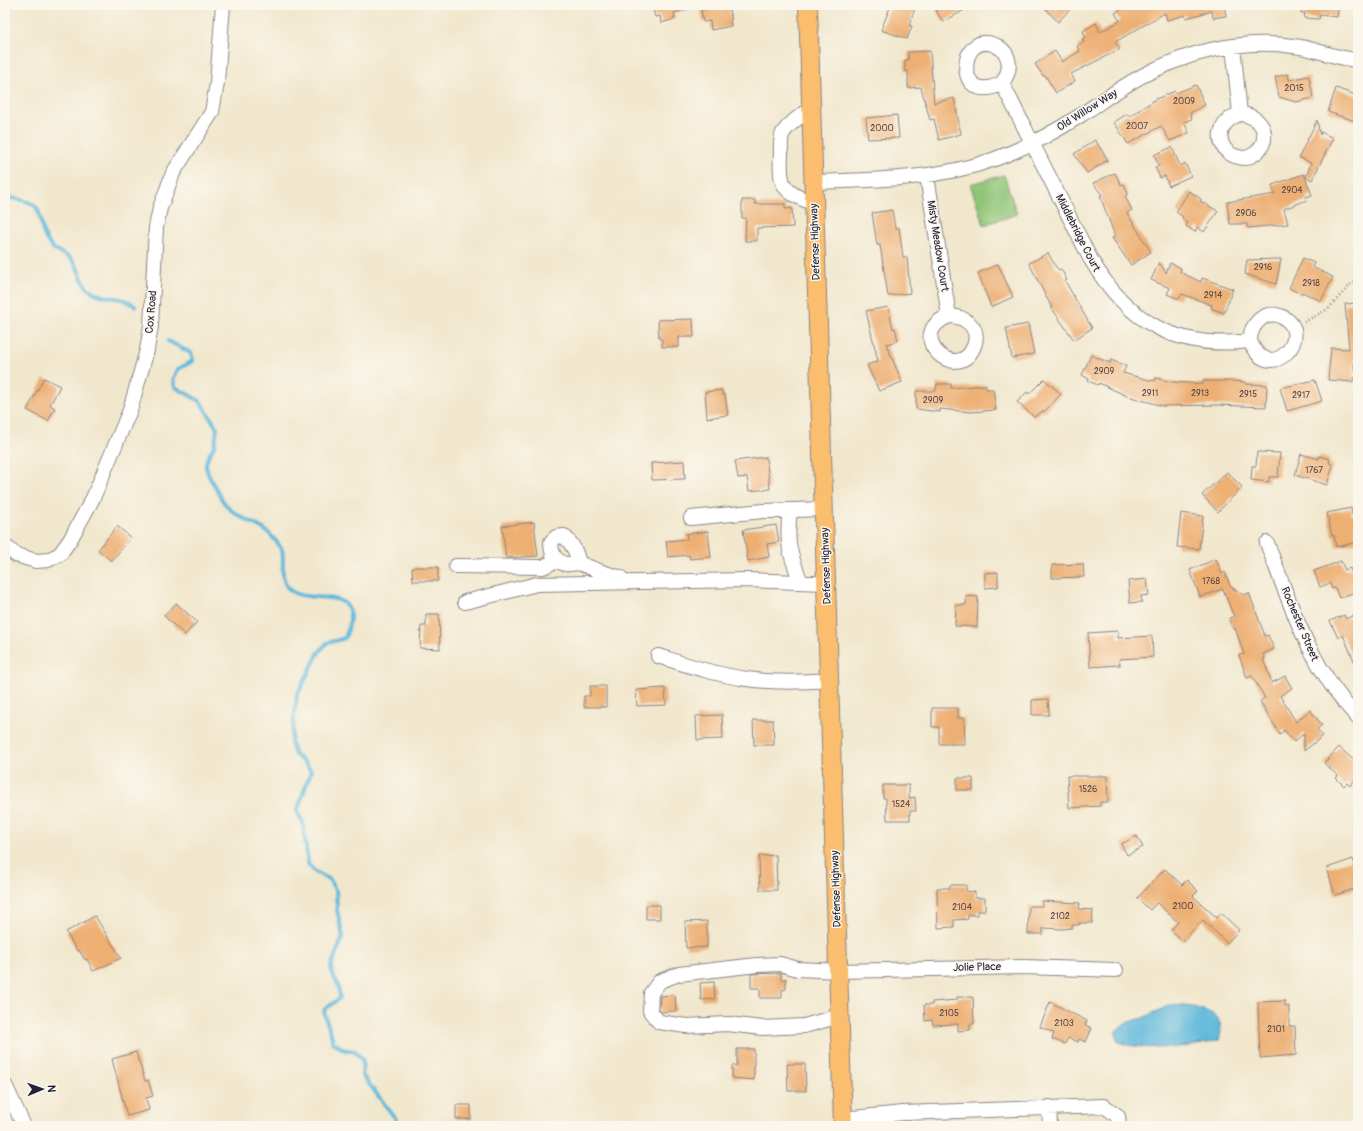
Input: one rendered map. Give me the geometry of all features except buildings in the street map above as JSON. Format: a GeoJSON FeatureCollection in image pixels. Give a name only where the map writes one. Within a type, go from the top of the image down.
{"type":"FeatureCollection","features":[{"type":"Feature","properties":{"kind":"main road","name":"Defense Highway"},"geometry":{"type":"LineString","coordinates":[[808,5],[843,1122]]}},
{"type":"Feature","properties":{"kind":"street","name":"Cox Road"},"geometry":{"type":"LineString","coordinates":[[5,546],[16,555],[36,561],[48,560],[60,554],[73,536],[93,498],[130,410],[147,350],[151,326],[156,227],[160,208],[173,173],[212,112],[217,83],[222,5]]}},
{"type":"Feature","properties":{"kind":"street","name":"Old Willow Way"},"geometry":{"type":"LineString","coordinates":[[813,182],[902,179],[927,176],[995,159],[1033,142],[1079,116],[1149,72],[1199,53],[1233,46],[1263,44],[1294,46],[1358,60]]}},
{"type":"Feature","properties":{"kind":"street"},"geometry":{"type":"LineString","coordinates":[[1233,46],[1240,114]]}},
{"type":"Feature","properties":{"kind":"street","name":"Middlebridge Court"},"geometry":{"type":"LineString","coordinates":[[1002,83],[1090,258],[1102,278],[1120,300],[1136,315],[1159,328],[1184,338],[1208,343],[1250,341]]}},
{"type":"Feature","properties":{"kind":"street"},"geometry":{"type":"LineString","coordinates":[[811,109],[792,122],[782,134],[779,176],[786,189],[797,197],[814,204]]}},
{"type":"Feature","properties":{"kind":"street","name":"Misty Meadow Court"},"geometry":{"type":"LineString","coordinates":[[927,176],[949,316]]}},
{"type":"Feature","properties":{"kind":"street"},"geometry":{"type":"LineString","coordinates":[[1272,315],[1280,316],[1286,320],[1292,326],[1295,336],[1294,343],[1289,352],[1278,359],[1271,360],[1263,357],[1254,350],[1250,341],[1252,328],[1263,317],[1272,315]]}},
{"type":"Feature","properties":{"kind":"street"},"geometry":{"type":"LineString","coordinates":[[691,518],[790,510],[824,509]]}},
{"type":"Feature","properties":{"kind":"street"},"geometry":{"type":"LineString","coordinates":[[790,510],[788,539],[790,555],[801,582]]}},
{"type":"Feature","properties":{"kind":"street"},"geometry":{"type":"LineString","coordinates":[[579,563],[572,543],[564,536],[556,537],[551,542],[551,552],[557,560],[565,564],[579,563],[597,572],[638,581]]}},
{"type":"Feature","properties":{"kind":"street","name":"Rochester Street"},"geometry":{"type":"LineString","coordinates":[[1267,542],[1300,631],[1314,659],[1330,684],[1358,718]]}},
{"type":"Feature","properties":{"kind":"street"},"geometry":{"type":"LineString","coordinates":[[456,566],[543,567],[557,560]]}},
{"type":"Feature","properties":{"kind":"street"},"geometry":{"type":"LineString","coordinates":[[465,602],[537,584],[746,580],[826,583]]}},
{"type":"Feature","properties":{"kind":"street"},"geometry":{"type":"LineString","coordinates":[[658,656],[694,667],[746,679],[780,682],[829,680]]}},
{"type":"Feature","properties":{"kind":"street","name":"Jolie Place"},"geometry":{"type":"LineString","coordinates":[[840,1016],[804,1026],[762,1028],[728,1024],[686,1026],[659,1022],[650,1011],[651,993],[660,981],[679,974],[780,964],[798,969],[838,971],[1017,967],[1116,970]]}},
{"type":"Feature","properties":{"kind":"street"},"geometry":{"type":"LineString","coordinates":[[5,1085],[24,1126]]}},
{"type":"Feature","properties":{"kind":"street"},"geometry":{"type":"LineString","coordinates":[[843,1122],[903,1113],[1104,1106],[1118,1116],[1119,1126]]}},
{"type":"Feature","properties":{"kind":"street"},"geometry":{"type":"LineString","coordinates":[[1049,1107],[1050,1126]]}},
{"type":"Feature","properties":{"kind":"path"},"geometry":{"type":"LineString","coordinates":[[1292,326],[1328,309],[1351,284],[1358,282]]}},
{"type":"Feature","properties":{"kind":"green space"},"geometry":{"type":"Polygon","coordinates":[[[1004,175],[1017,214],[984,225],[970,184],[1004,175]]]}},
{"type":"Feature","properties":{"kind":"water"},"geometry":{"type":"Polygon","coordinates":[[[1170,1005],[1199,1008],[1214,1016],[1219,1022],[1221,1030],[1219,1040],[1196,1045],[1167,1048],[1139,1047],[1117,1041],[1116,1031],[1125,1023],[1143,1018],[1170,1005]]]}},
{"type":"Feature","properties":{"kind":"waterway"},"geometry":{"type":"LineString","coordinates":[[5,198],[21,200],[36,207],[39,213],[42,228],[50,245],[73,261],[86,287],[100,295],[125,300],[135,306]]}},
{"type":"Feature","properties":{"kind":"waterway"},"geometry":{"type":"LineString","coordinates":[[168,341],[191,353],[193,361],[178,369],[173,379],[175,387],[200,401],[217,428],[215,444],[208,457],[206,465],[218,493],[228,508],[262,528],[271,535],[280,546],[283,555],[283,574],[285,584],[288,588],[296,594],[332,598],[342,601],[348,608],[350,619],[345,638],[327,643],[319,652],[297,695],[291,743],[295,755],[305,763],[311,771],[297,811],[303,823],[308,864],[315,872],[329,879],[336,891],[337,910],[343,937],[331,966],[332,974],[338,984],[340,998],[324,1010],[333,1042],[345,1050],[355,1051],[363,1061],[362,1075],[396,1119],[399,1126]]}}]}
